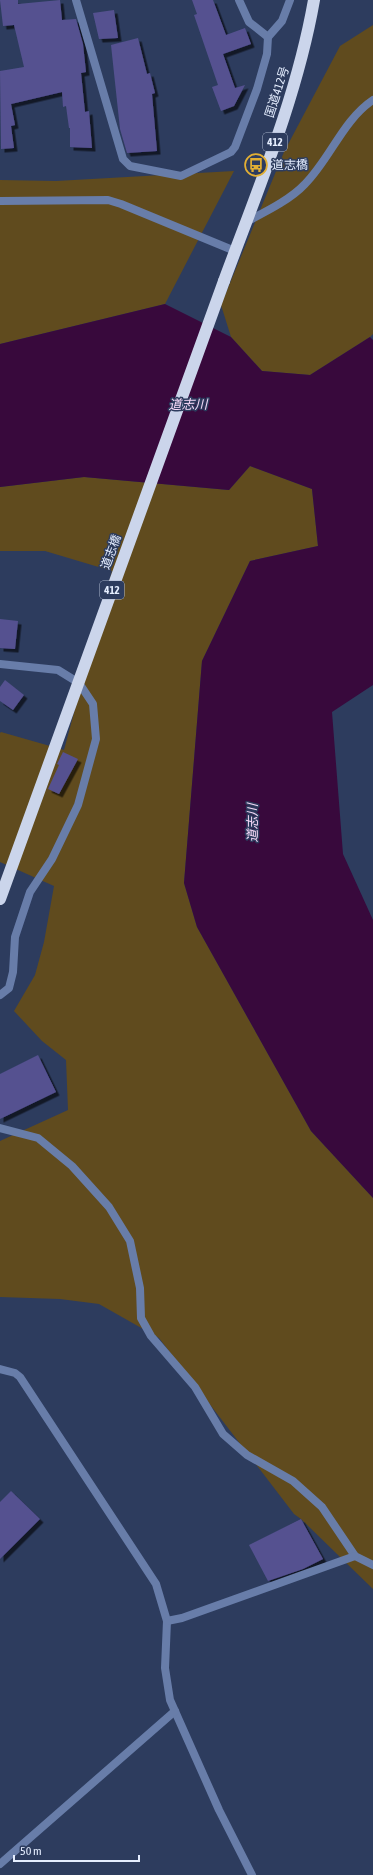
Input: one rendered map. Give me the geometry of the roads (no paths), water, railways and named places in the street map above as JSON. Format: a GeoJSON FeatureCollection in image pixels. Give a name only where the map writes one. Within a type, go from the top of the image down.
{"type":"FeatureCollection","features":[{"type":"Feature","properties":{"kind":"highway","name":"国道412号"},"geometry":{"type":"LineString","coordinates":[[224,281],[285,115],[298,72],[314,0]]}},
{"type":"Feature","properties":{"kind":"highway","name":"道志橋"},"geometry":{"type":"LineString","coordinates":[[0,899],[224,281]]}},
{"type":"Feature","properties":{"kind":"street"},"geometry":{"type":"LineString","coordinates":[[76,0],[124,159],[130,166],[181,176],[231,152],[235,147],[257,89],[267,54],[268,37],[282,21],[290,0]]}},
{"type":"Feature","properties":{"kind":"street"},"geometry":{"type":"LineString","coordinates":[[239,0],[249,22],[268,37]]}},
{"type":"Feature","properties":{"kind":"street"},"geometry":{"type":"LineString","coordinates":[[245,223],[269,210],[305,184],[355,116],[373,100]]}},
{"type":"Feature","properties":{"kind":"street"},"geometry":{"type":"LineString","coordinates":[[0,201],[108,200],[128,206],[235,251]]}},
{"type":"Feature","properties":{"kind":"street"},"geometry":{"type":"LineString","coordinates":[[0,664],[58,670],[79,683],[93,704],[96,739],[78,805],[52,859],[30,892],[15,937],[13,972],[9,988],[0,995]]}},
{"type":"Feature","properties":{"kind":"street"},"geometry":{"type":"LineString","coordinates":[[0,1128],[38,1138],[72,1166],[109,1207],[130,1241],[140,1288],[141,1318],[151,1336],[195,1387],[223,1434],[247,1454],[292,1482],[322,1507],[355,1556],[373,1564]]}},
{"type":"Feature","properties":{"kind":"street"},"geometry":{"type":"LineString","coordinates":[[0,1369],[11,1371],[20,1377],[150,1572],[161,1596],[167,1621],[165,1668],[170,1700],[219,1810],[252,1875]]}},
{"type":"Feature","properties":{"kind":"street"},"geometry":{"type":"LineString","coordinates":[[167,1621],[182,1618],[355,1556]]}},
{"type":"Feature","properties":{"kind":"street"},"geometry":{"type":"LineString","coordinates":[[0,1864],[175,1711]]}},
{"type":"Feature","properties":{"kind":"water","name":"道志川"},"geometry":{"type":"Polygon","coordinates":[[[165,304],[231,337],[262,371],[310,375],[370,337],[373,340],[373,685],[332,712],[343,854],[373,920],[373,1198],[311,1131],[197,927],[184,883],[202,661],[250,561],[318,546],[312,489],[250,466],[229,490],[84,477],[0,487],[0,344],[165,304]]]}},
{"type":"Feature","properties":{"kind":"place","name":"道志橋"},"geometry":{"type":"Point","coordinates":[256,165]}}]}
